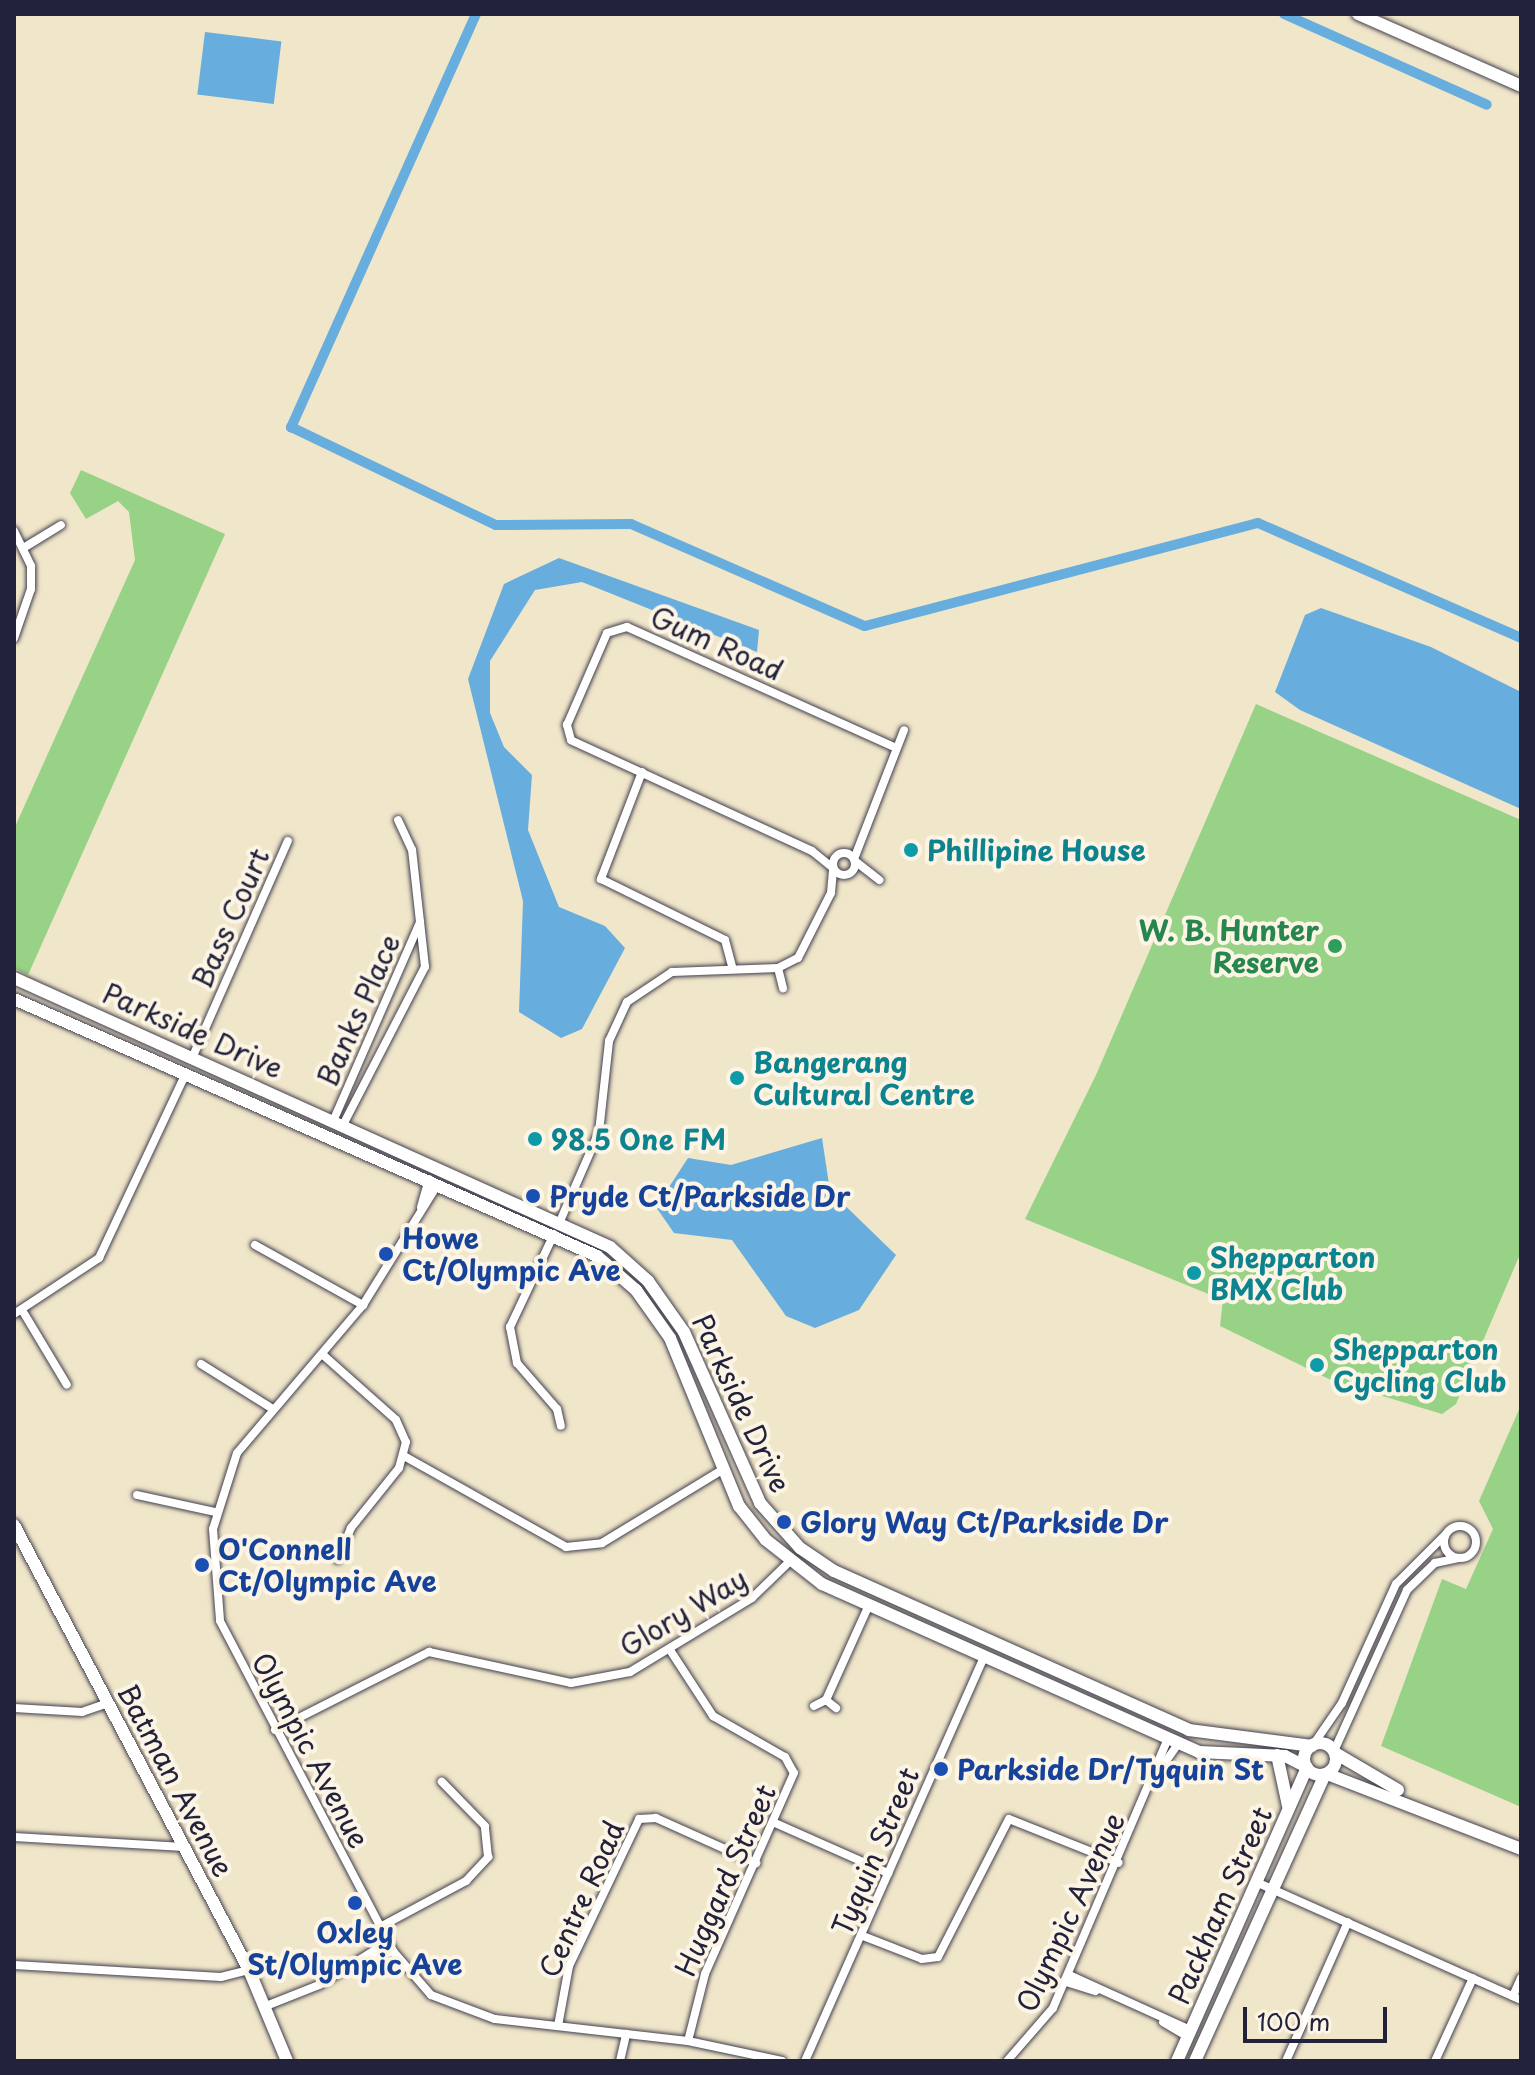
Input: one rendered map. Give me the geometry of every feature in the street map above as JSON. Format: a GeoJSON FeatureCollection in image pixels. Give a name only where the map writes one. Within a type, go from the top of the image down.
{"type":"FeatureCollection","features":[{"type":"Feature","properties":{"kind":"street"},"geometry":{"type":"LineString","coordinates":[[1358,14],[1521,86]]}},
{"type":"Feature","properties":{"kind":"street"},"geometry":{"type":"LineString","coordinates":[[25,547],[61,525]]}},
{"type":"Feature","properties":{"kind":"street"},"geometry":{"type":"LineString","coordinates":[[14,531],[25,547],[31,589],[14,638]]}},
{"type":"Feature","properties":{"kind":"street","name":"Gum Road"},"geometry":{"type":"LineString","coordinates":[[848,874],[833,868],[812,851],[577,745],[567,733],[607,633],[619,625],[896,748]]}},
{"type":"Feature","properties":{"kind":"street"},"geometry":{"type":"LineString","coordinates":[[561,1426],[557,1409],[517,1363],[510,1327],[599,1132],[609,1041],[627,1002],[672,972],[778,968],[805,950],[831,893],[848,874],[858,835],[904,730]]}},
{"type":"Feature","properties":{"kind":"street"},"geometry":{"type":"LineString","coordinates":[[642,772],[601,879],[725,940],[733,969]]}},
{"type":"Feature","properties":{"kind":"street","name":"Banks Place"},"geometry":{"type":"LineString","coordinates":[[339,1121],[424,971],[411,845],[398,820]]}},
{"type":"Feature","properties":{"kind":"street"},"geometry":{"type":"LineString","coordinates":[[831,893],[833,868],[840,854],[858,835]]}},
{"type":"Feature","properties":{"kind":"street","name":"Bass Court"},"geometry":{"type":"LineString","coordinates":[[193,1056],[288,841]]}},
{"type":"Feature","properties":{"kind":"street","name":"Gum Road"},"geometry":{"type":"LineString","coordinates":[[812,851],[840,854],[854,860]]}},
{"type":"Feature","properties":{"kind":"street"},"geometry":{"type":"LineString","coordinates":[[848,874],[879,880],[854,860]]}},
{"type":"Feature","properties":{"kind":"street","name":"Banks Place"},"geometry":{"type":"LineString","coordinates":[[339,1121],[361,1059],[420,918]]}},
{"type":"Feature","properties":{"kind":"street"},"geometry":{"type":"LineString","coordinates":[[778,968],[783,988]]}},
{"type":"Feature","properties":{"kind":"street","name":"Parkside Drive"},"geometry":{"type":"LineString","coordinates":[[14,978],[561,1219],[610,1247],[661,1297],[684,1332],[737,1462],[766,1512],[800,1548],[936,1619],[1180,1727],[1222,1739],[1312,1746],[1334,1752],[1383,1786]]}},
{"type":"Feature","properties":{"kind":"street","name":"Parkside Drive"},"geometry":{"type":"LineString","coordinates":[[14,999],[555,1233],[597,1256],[651,1308],[682,1364],[722,1470],[747,1516],[790,1561],[868,1607],[1173,1741],[1216,1756],[1277,1755],[1326,1774],[1383,1786]]}},
{"type":"Feature","properties":{"kind":"street"},"geometry":{"type":"LineString","coordinates":[[373,1032],[386,1039]]}},
{"type":"Feature","properties":{"kind":"street"},"geometry":{"type":"LineString","coordinates":[[67,1385],[18,1312],[84,1271],[109,1243],[193,1056]]}},
{"type":"Feature","properties":{"kind":"street"},"geometry":{"type":"LineString","coordinates":[[361,1059],[370,1063]]}},
{"type":"Feature","properties":{"kind":"street"},"geometry":{"type":"LineString","coordinates":[[332,1137],[339,1121]]}},
{"type":"Feature","properties":{"kind":"street"},"geometry":{"type":"LineString","coordinates":[[434,1181],[440,1165]]}},
{"type":"Feature","properties":{"kind":"street","name":"Olympic Avenue"},"geometry":{"type":"LineString","coordinates":[[434,1181],[420,1211],[363,1305],[237,1453],[215,1512],[210,1555],[220,1621],[388,1942],[416,1983],[451,2007],[558,2026],[688,2041],[782,2061]]}},
{"type":"Feature","properties":{"kind":"street"},"geometry":{"type":"LineString","coordinates":[[255,1245],[363,1305]]}},
{"type":"Feature","properties":{"kind":"street"},"geometry":{"type":"LineString","coordinates":[[322,1354],[396,1420],[404,1456],[351,1528],[338,1559]]}},
{"type":"Feature","properties":{"kind":"street"},"geometry":{"type":"LineString","coordinates":[[201,1364],[273,1409]]}},
{"type":"Feature","properties":{"kind":"street"},"geometry":{"type":"LineString","coordinates":[[404,1456],[488,1497],[536,1536],[575,1547],[602,1543],[737,1462]]}},
{"type":"Feature","properties":{"kind":"street"},"geometry":{"type":"LineString","coordinates":[[137,1495],[215,1512]]}},
{"type":"Feature","properties":{"kind":"street","name":"Batman Avenue"},"geometry":{"type":"LineString","coordinates":[[14,1525],[249,1970],[287,2061]]}},
{"type":"Feature","properties":{"kind":"street"},"geometry":{"type":"LineString","coordinates":[[1312,1746],[1342,1703],[1396,1584],[1457,1526],[1473,1533],[1474,1549],[1459,1558],[1435,1563],[1407,1590],[1334,1752]]}},
{"type":"Feature","properties":{"kind":"street"},"geometry":{"type":"LineString","coordinates":[[1445,1535],[1446,1551],[1459,1558]]}},
{"type":"Feature","properties":{"kind":"street"},"geometry":{"type":"LineString","coordinates":[[790,1561],[800,1548]]}},
{"type":"Feature","properties":{"kind":"street","name":"Glory Way"},"geometry":{"type":"LineString","coordinates":[[275,1730],[415,1655],[443,1653],[571,1683],[630,1672],[752,1598],[790,1561]]}},
{"type":"Feature","properties":{"kind":"street"},"geometry":{"type":"LineString","coordinates":[[814,1706],[826,1700],[868,1607]]}},
{"type":"Feature","properties":{"kind":"street"},"geometry":{"type":"LineString","coordinates":[[928,1634],[936,1619]]}},
{"type":"Feature","properties":{"kind":"street"},"geometry":{"type":"LineString","coordinates":[[984,1657],[990,1642]]}},
{"type":"Feature","properties":{"kind":"street","name":"Huggard Street"},"geometry":{"type":"LineString","coordinates":[[670,1650],[713,1716],[791,1763],[793,1781],[705,1974],[688,2041]]}},
{"type":"Feature","properties":{"kind":"street","name":"Tyquin Street"},"geometry":{"type":"LineString","coordinates":[[805,2061],[984,1657]]}},
{"type":"Feature","properties":{"kind":"street"},"geometry":{"type":"LineString","coordinates":[[826,1700],[836,1708]]}},
{"type":"Feature","properties":{"kind":"street"},"geometry":{"type":"LineString","coordinates":[[14,1708],[82,1712],[108,1703]]}},
{"type":"Feature","properties":{"kind":"street"},"geometry":{"type":"LineString","coordinates":[[1173,1741],[1180,1727]]}},
{"type":"Feature","properties":{"kind":"street","name":"Olympic Avenue"},"geometry":{"type":"LineString","coordinates":[[1007,2061],[1041,2027],[1067,1978],[1173,1741]]}},
{"type":"Feature","properties":{"kind":"street","name":"Packham Street"},"geometry":{"type":"LineString","coordinates":[[1177,2061],[1287,1813],[1312,1746]]}},
{"type":"Feature","properties":{"kind":"street","name":"Packham Street"},"geometry":{"type":"LineString","coordinates":[[1195,2061],[1334,1752]]}},
{"type":"Feature","properties":{"kind":"street"},"geometry":{"type":"LineString","coordinates":[[1277,1755],[1289,1789],[1287,1813]]}},
{"type":"Feature","properties":{"kind":"street"},"geometry":{"type":"LineString","coordinates":[[380,1927],[466,1881],[488,1857],[485,1826],[442,1782]]}},
{"type":"Feature","properties":{"kind":"street"},"geometry":{"type":"LineString","coordinates":[[1383,1786],[1521,1849]]}},
{"type":"Feature","properties":{"kind":"street","name":"Centre Road"},"geometry":{"type":"LineString","coordinates":[[558,2026],[569,1966],[639,1819],[656,1818],[756,1863]]}},
{"type":"Feature","properties":{"kind":"street"},"geometry":{"type":"LineString","coordinates":[[863,1936],[922,1959],[938,1957],[1009,1819],[1119,1863]]}},
{"type":"Feature","properties":{"kind":"street"},"geometry":{"type":"LineString","coordinates":[[775,1823],[888,1873]]}},
{"type":"Feature","properties":{"kind":"street"},"geometry":{"type":"LineString","coordinates":[[14,1837],[184,1847]]}},
{"type":"Feature","properties":{"kind":"street"},"geometry":{"type":"LineString","coordinates":[[1256,1882],[1517,1998],[1521,1978]]}},
{"type":"Feature","properties":{"kind":"street"},"geometry":{"type":"LineString","coordinates":[[1286,2061],[1348,1922]]}},
{"type":"Feature","properties":{"kind":"street"},"geometry":{"type":"LineString","coordinates":[[357,1965],[388,1942]]}},
{"type":"Feature","properties":{"kind":"street"},"geometry":{"type":"LineString","coordinates":[[266,2006],[393,1951]]}},
{"type":"Feature","properties":{"kind":"street"},"geometry":{"type":"LineString","coordinates":[[14,1965],[221,1977],[249,1970]]}},
{"type":"Feature","properties":{"kind":"street"},"geometry":{"type":"LineString","coordinates":[[1067,1978],[1204,2040]]}},
{"type":"Feature","properties":{"kind":"street"},"geometry":{"type":"LineString","coordinates":[[1435,2061],[1473,1978]]}},
{"type":"Feature","properties":{"kind":"street"},"geometry":{"type":"LineString","coordinates":[[620,2061],[626,2034]]}},
{"type":"Feature","properties":{"kind":"green space"},"geometry":{"type":"Polygon","coordinates":[[[81,470],[225,534],[28,975],[14,968],[14,829],[135,560],[129,512],[118,501],[86,519],[70,493],[81,470]]]}},
{"type":"Feature","properties":{"kind":"green space","name":"W. B. Hunter Reserve"},"geometry":{"type":"Polygon","coordinates":[[[1256,704],[1521,820],[1521,1252],[1456,1404],[1442,1414],[1333,1381],[1220,1326],[1223,1300],[1025,1219],[1096,1075],[1256,704]]]}},
{"type":"Feature","properties":{"kind":"green space"},"geometry":{"type":"Polygon","coordinates":[[[1521,1405],[1521,1807],[1381,1746],[1442,1579],[1466,1589],[1493,1529],[1479,1501],[1521,1405]]]}},
{"type":"Feature","properties":{"kind":"water"},"geometry":{"type":"Polygon","coordinates":[[[205,32],[281,41],[274,104],[197,95],[205,32]]]}},
{"type":"Feature","properties":{"kind":"water"},"geometry":{"type":"Polygon","coordinates":[[[559,558],[759,630],[757,652],[582,582],[535,590],[490,661],[490,713],[504,747],[532,775],[528,830],[559,907],[605,926],[625,948],[582,1029],[561,1038],[519,1012],[523,901],[468,679],[504,584],[559,558]]]}},
{"type":"Feature","properties":{"kind":"water"},"geometry":{"type":"Polygon","coordinates":[[[1321,608],[1431,647],[1521,692],[1521,809],[1300,710],[1275,692],[1305,615],[1321,608]]]}},
{"type":"Feature","properties":{"kind":"water"},"geometry":{"type":"Polygon","coordinates":[[[822,1138],[830,1191],[896,1255],[859,1310],[815,1328],[786,1316],[732,1240],[674,1233],[656,1207],[688,1158],[731,1165],[822,1138]]]}},
{"type":"Feature","properties":{"kind":"waterway"},"geometry":{"type":"LineString","coordinates":[[476,14],[291,427],[496,525],[631,524],[865,626],[1258,523],[1521,638]]}},
{"type":"Feature","properties":{"kind":"waterway"},"geometry":{"type":"LineString","coordinates":[[1284,14],[1487,105]]}},
{"type":"Feature","properties":{"kind":"place","name":"Phillipine House"},"geometry":{"type":"Point","coordinates":[911,850]}},
{"type":"Feature","properties":{"kind":"place","name":"W. B. Hunter Reserve"},"geometry":{"type":"Point","coordinates":[1335,946]}},
{"type":"Feature","properties":{"kind":"place","name":"Bangerang Cultural Centre"},"geometry":{"type":"Point","coordinates":[737,1078]}},
{"type":"Feature","properties":{"kind":"place","name":"98.5 One FM"},"geometry":{"type":"Point","coordinates":[535,1139]}},
{"type":"Feature","properties":{"kind":"place","name":"Pryde Ct/Parkside Dr"},"geometry":{"type":"Point","coordinates":[533,1196]}},
{"type":"Feature","properties":{"kind":"place","name":"Howe Ct/Olympic Ave"},"geometry":{"type":"Point","coordinates":[386,1254]}},
{"type":"Feature","properties":{"kind":"place","name":"Shepparton BMX Club"},"geometry":{"type":"Point","coordinates":[1194,1273]}},
{"type":"Feature","properties":{"kind":"place","name":"Shepparton Cycling Club"},"geometry":{"type":"Point","coordinates":[1317,1365]}},
{"type":"Feature","properties":{"kind":"place","name":"Glory Way Ct/Parkside Dr"},"geometry":{"type":"Point","coordinates":[784,1522]}},
{"type":"Feature","properties":{"kind":"place","name":"O'Connell Ct/Olympic Ave"},"geometry":{"type":"Point","coordinates":[202,1565]}},
{"type":"Feature","properties":{"kind":"place","name":"Parkside Dr/Tyquin St"},"geometry":{"type":"Point","coordinates":[941,1769]}},
{"type":"Feature","properties":{"kind":"place","name":"Oxley St/Olympic Ave"},"geometry":{"type":"Point","coordinates":[355,1903]}}]}
